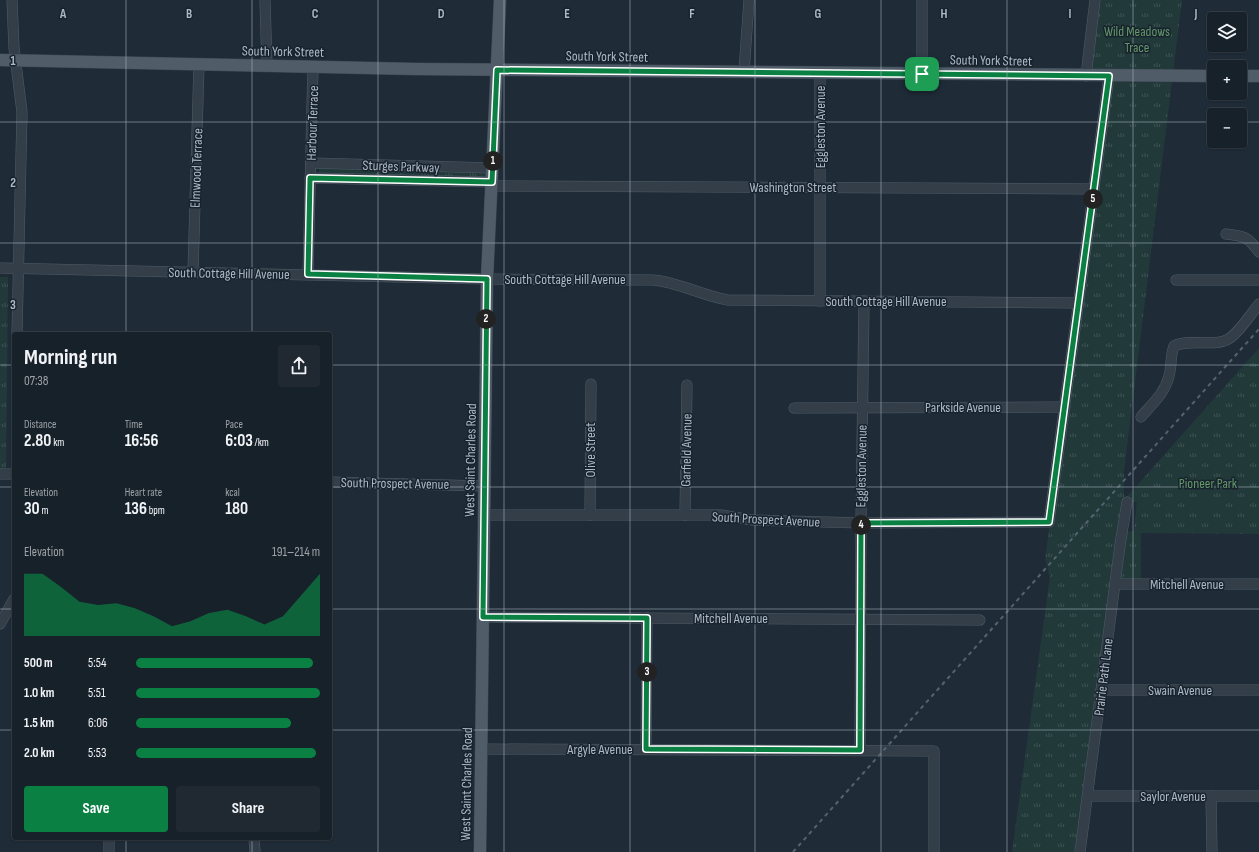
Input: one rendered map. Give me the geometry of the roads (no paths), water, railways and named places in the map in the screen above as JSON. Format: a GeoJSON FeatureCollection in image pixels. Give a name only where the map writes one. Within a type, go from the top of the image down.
{"type":"FeatureCollection","features":[{"type":"Feature","properties":{"kind":"main road","name":"West Saint Charles Road"},"geometry":{"type":"LineString","coordinates":[[480,852],[487,279],[500,0]]}},
{"type":"Feature","properties":{"kind":"main road","name":"South York Street"},"geometry":{"type":"LineString","coordinates":[[0,60],[497,70],[1207,76]]}},
{"type":"Feature","properties":{"kind":"main road"},"geometry":{"type":"LineString","coordinates":[[1247,76],[1259,76]]}},
{"type":"Feature","properties":{"kind":"street"},"geometry":{"type":"LineString","coordinates":[[12,0],[15,60],[22,112],[17,332]]}},
{"type":"Feature","properties":{"kind":"street"},"geometry":{"type":"LineString","coordinates":[[265,0],[267,66]]}},
{"type":"Feature","properties":{"kind":"street"},"geometry":{"type":"LineString","coordinates":[[744,72],[749,0]]}},
{"type":"Feature","properties":{"kind":"street"},"geometry":{"type":"LineString","coordinates":[[922,0],[922,74]]}},
{"type":"Feature","properties":{"kind":"street"},"geometry":{"type":"LineString","coordinates":[[1086,76],[1095,0]]}},
{"type":"Feature","properties":{"kind":"street","name":"Elmwood Terrace"},"geometry":{"type":"LineString","coordinates":[[193,272],[199,64]]}},
{"type":"Feature","properties":{"kind":"street","name":"Harbour Terrace"},"geometry":{"type":"LineString","coordinates":[[308,274],[314,67]]}},
{"type":"Feature","properties":{"kind":"street","name":"Eggleston Avenue"},"geometry":{"type":"LineString","coordinates":[[820,73],[820,301]]}},
{"type":"Feature","properties":{"kind":"street"},"geometry":{"type":"LineString","coordinates":[[1065,407],[1109,76]]}},
{"type":"Feature","properties":{"kind":"street","name":"Sturges Parkway"},"geometry":{"type":"LineString","coordinates":[[311,164],[492,168]]}},
{"type":"Feature","properties":{"kind":"street","name":"Sturges Parkway"},"geometry":{"type":"LineString","coordinates":[[310,178],[492,184]]}},
{"type":"Feature","properties":{"kind":"street","name":"Washington Street"},"geometry":{"type":"LineString","coordinates":[[492,184],[1094,189]]}},
{"type":"Feature","properties":{"kind":"street"},"geometry":{"type":"LineString","coordinates":[[1226,234],[1243,236],[1249,239],[1259,252]]}},
{"type":"Feature","properties":{"kind":"street","name":"South Cottage Hill Avenue"},"geometry":{"type":"LineString","coordinates":[[0,268],[487,279],[653,280],[672,282],[708,296],[728,300],[1079,303]]}},
{"type":"Feature","properties":{"kind":"street"},"geometry":{"type":"LineString","coordinates":[[1176,280],[1259,280]]}},
{"type":"Feature","properties":{"kind":"street","name":"Eggleston Avenue"},"geometry":{"type":"LineString","coordinates":[[860,750],[864,301]]}},
{"type":"Feature","properties":{"kind":"street"},"geometry":{"type":"LineString","coordinates":[[1141,417],[1166,389],[1170,375],[1171,352],[1174,346],[1180,342],[1222,341],[1229,338],[1259,304]]}},
{"type":"Feature","properties":{"kind":"street","name":"Olive Street"},"geometry":{"type":"LineString","coordinates":[[590,515],[591,384]]}},
{"type":"Feature","properties":{"kind":"street","name":"Garfield Avenue"},"geometry":{"type":"LineString","coordinates":[[686,516],[687,385]]}},
{"type":"Feature","properties":{"kind":"street","name":"South Prospect Avenue"},"geometry":{"type":"LineString","coordinates":[[484,515],[721,515],[753,520],[861,523],[1049,522],[1065,407]]}},
{"type":"Feature","properties":{"kind":"street","name":"Parkside Avenue"},"geometry":{"type":"LineString","coordinates":[[794,408],[1065,407]]}},
{"type":"Feature","properties":{"kind":"street"},"geometry":{"type":"LineString","coordinates":[[0,474],[12,474]]}},
{"type":"Feature","properties":{"kind":"street","name":"South Prospect Avenue"},"geometry":{"type":"LineString","coordinates":[[332,482],[484,486]]}},
{"type":"Feature","properties":{"kind":"street","name":"Prairie Path Lane"},"geometry":{"type":"LineString","coordinates":[[1080,852],[1127,502]]}},
{"type":"Feature","properties":{"kind":"street","name":"Mitchell Avenue"},"geometry":{"type":"LineString","coordinates":[[1115,584],[1259,584]]}},
{"type":"Feature","properties":{"kind":"street"},"geometry":{"type":"LineString","coordinates":[[0,624],[12,603]]}},
{"type":"Feature","properties":{"kind":"street","name":"Mitchell Avenue"},"geometry":{"type":"LineString","coordinates":[[483,617],[980,620]]}},
{"type":"Feature","properties":{"kind":"street"},"geometry":{"type":"LineString","coordinates":[[646,749],[647,618]]}},
{"type":"Feature","properties":{"kind":"street","name":"Swain Avenue"},"geometry":{"type":"LineString","coordinates":[[1101,690],[1259,690]]}},
{"type":"Feature","properties":{"kind":"street","name":"Argyle Avenue"},"geometry":{"type":"LineString","coordinates":[[481,748],[934,751],[934,852]]}},
{"type":"Feature","properties":{"kind":"street","name":"Saylor Avenue"},"geometry":{"type":"LineString","coordinates":[[1088,796],[1259,796]]}},
{"type":"Feature","properties":{"kind":"street"},"geometry":{"type":"LineString","coordinates":[[1211,796],[1212,852]]}},
{"type":"Feature","properties":{"kind":"street"},"geometry":{"type":"LineString","coordinates":[[109,840],[109,852]]}},
{"type":"Feature","properties":{"kind":"street"},"geometry":{"type":"LineString","coordinates":[[254,840],[254,852]]}},
{"type":"Feature","properties":{"kind":"railway"},"geometry":{"type":"LineString","coordinates":[[793,852],[1259,329]]}},
{"type":"Feature","properties":{"kind":"park label","name":"Wild Meadows Trace"},"geometry":{"type":"Point","coordinates":[1137,40]}},
{"type":"Feature","properties":{"kind":"park label","name":"Pioneer Park"},"geometry":{"type":"Point","coordinates":[1208,483]}}]}
